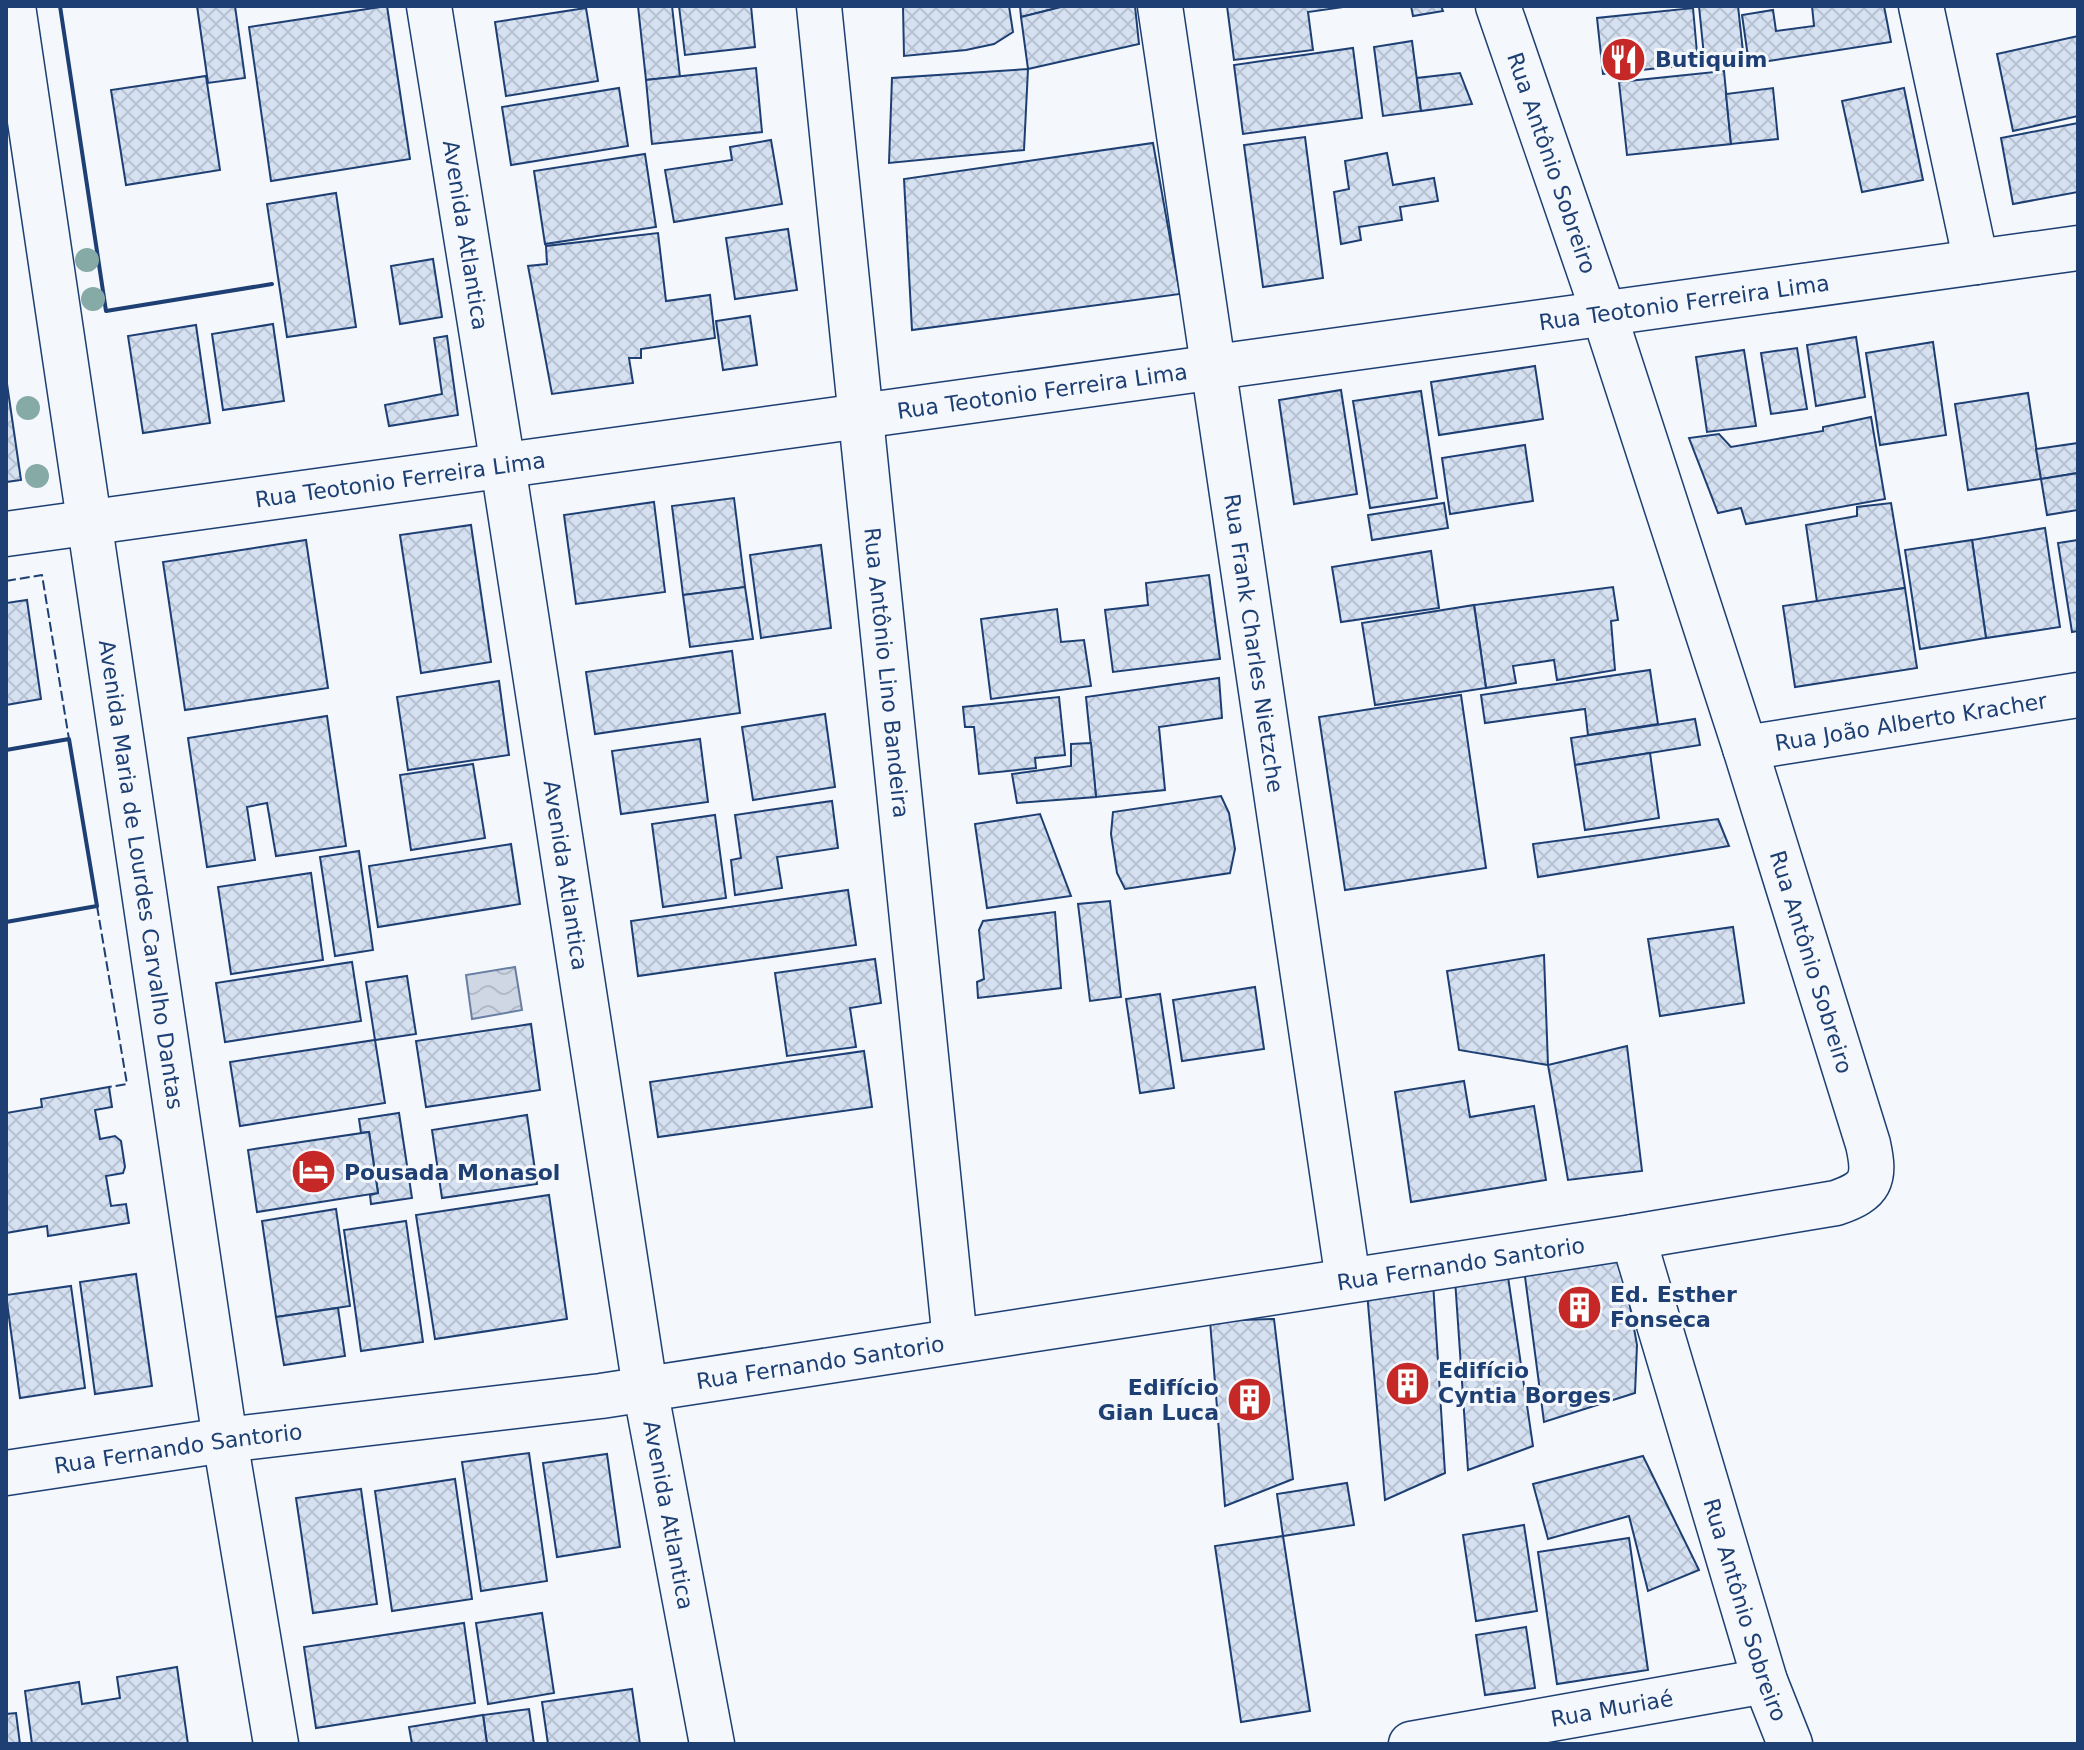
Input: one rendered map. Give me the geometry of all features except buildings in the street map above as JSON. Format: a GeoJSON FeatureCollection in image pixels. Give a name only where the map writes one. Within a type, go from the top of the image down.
{"type":"FeatureCollection","features":[{"type":"Feature","properties":{"kind":"street","name":"Avenida Maria de Lourdes Carvalho Dantas"},"geometry":{"type":"LineString","coordinates":[[13,6],[225,1440],[276,1744]]}},
{"type":"Feature","properties":{"kind":"street","name":"Avenida Atlantica"},"geometry":{"type":"LineString","coordinates":[[429,6],[645,1388],[712,1744]]}},
{"type":"Feature","properties":{"kind":"street","name":"Rua Antônio Lino Bandeira"},"geometry":{"type":"LineString","coordinates":[[819,6],[955,1341]]}},
{"type":"Feature","properties":{"kind":"street","name":"Rua Frank Charles Nietzche"},"geometry":{"type":"LineString","coordinates":[[1160,6],[1348,1280]]}},
{"type":"Feature","properties":{"kind":"street","name":"Rua Antônio Sobreiro"},"geometry":{"type":"LineString","coordinates":[[1498,6],[1604,314],[1745,748],[1872,1165],[1872,1173],[1863,1190],[1836,1203],[1633,1237],[1765,1681],[1790,1744]]}},
{"type":"Feature","properties":{"kind":"street"},"geometry":{"type":"LineString","coordinates":[[1921,6],[1976,262]]}},
{"type":"Feature","properties":{"kind":"street","name":"Rua Teotonio Ferreira Lima"},"geometry":{"type":"LineString","coordinates":[[6,534],[2078,248]]}},
{"type":"Feature","properties":{"kind":"street","name":"Rua João Alberto Kracher"},"geometry":{"type":"LineString","coordinates":[[1745,748],[2078,695]]}},
{"type":"Feature","properties":{"kind":"street","name":"Rua Fernando Santorio"},"geometry":{"type":"LineString","coordinates":[[6,1473],[225,1440],[601,1396],[1633,1237]]}},
{"type":"Feature","properties":{"kind":"street","name":"Rua Muriaé"},"geometry":{"type":"LineString","coordinates":[[1411,1744],[1765,1681]]}},
{"type":"Feature","properties":{"kind":"water"},"geometry":{"type":"Polygon","coordinates":[[[515,967],[522,1010],[472,1019],[466,975],[515,967]]]}},
{"type":"Feature","properties":{"kind":"fence"},"geometry":{"type":"LineString","coordinates":[[6,581],[42,575],[69,739]]}},
{"type":"Feature","properties":{"kind":"fence"},"geometry":{"type":"LineString","coordinates":[[97,906],[127,1084],[109,1087]]}},
{"type":"Feature","properties":{"kind":"wall"},"geometry":{"type":"LineString","coordinates":[[60,6],[106,311],[272,284]]}},
{"type":"Feature","properties":{"kind":"wall"},"geometry":{"type":"LineString","coordinates":[[6,750],[69,739],[97,906],[6,922]]}},
{"type":"Feature","properties":{"kind":"place","name":"Butiquim"},"geometry":{"type":"Point","coordinates":[1624,59]}},
{"type":"Feature","properties":{"kind":"place","name":"Pousada Monasol"},"geometry":{"type":"Point","coordinates":[313,1172]}},
{"type":"Feature","properties":{"kind":"place","name":"Ed. Esther Fonseca"},"geometry":{"type":"Point","coordinates":[1579,1307]}},
{"type":"Feature","properties":{"kind":"place","name":"Edifício Cyntia Borges"},"geometry":{"type":"Point","coordinates":[1407,1383]}},
{"type":"Feature","properties":{"kind":"place","name":"Edifício Gian Luca"},"geometry":{"type":"Point","coordinates":[1250,1400]}}]}
